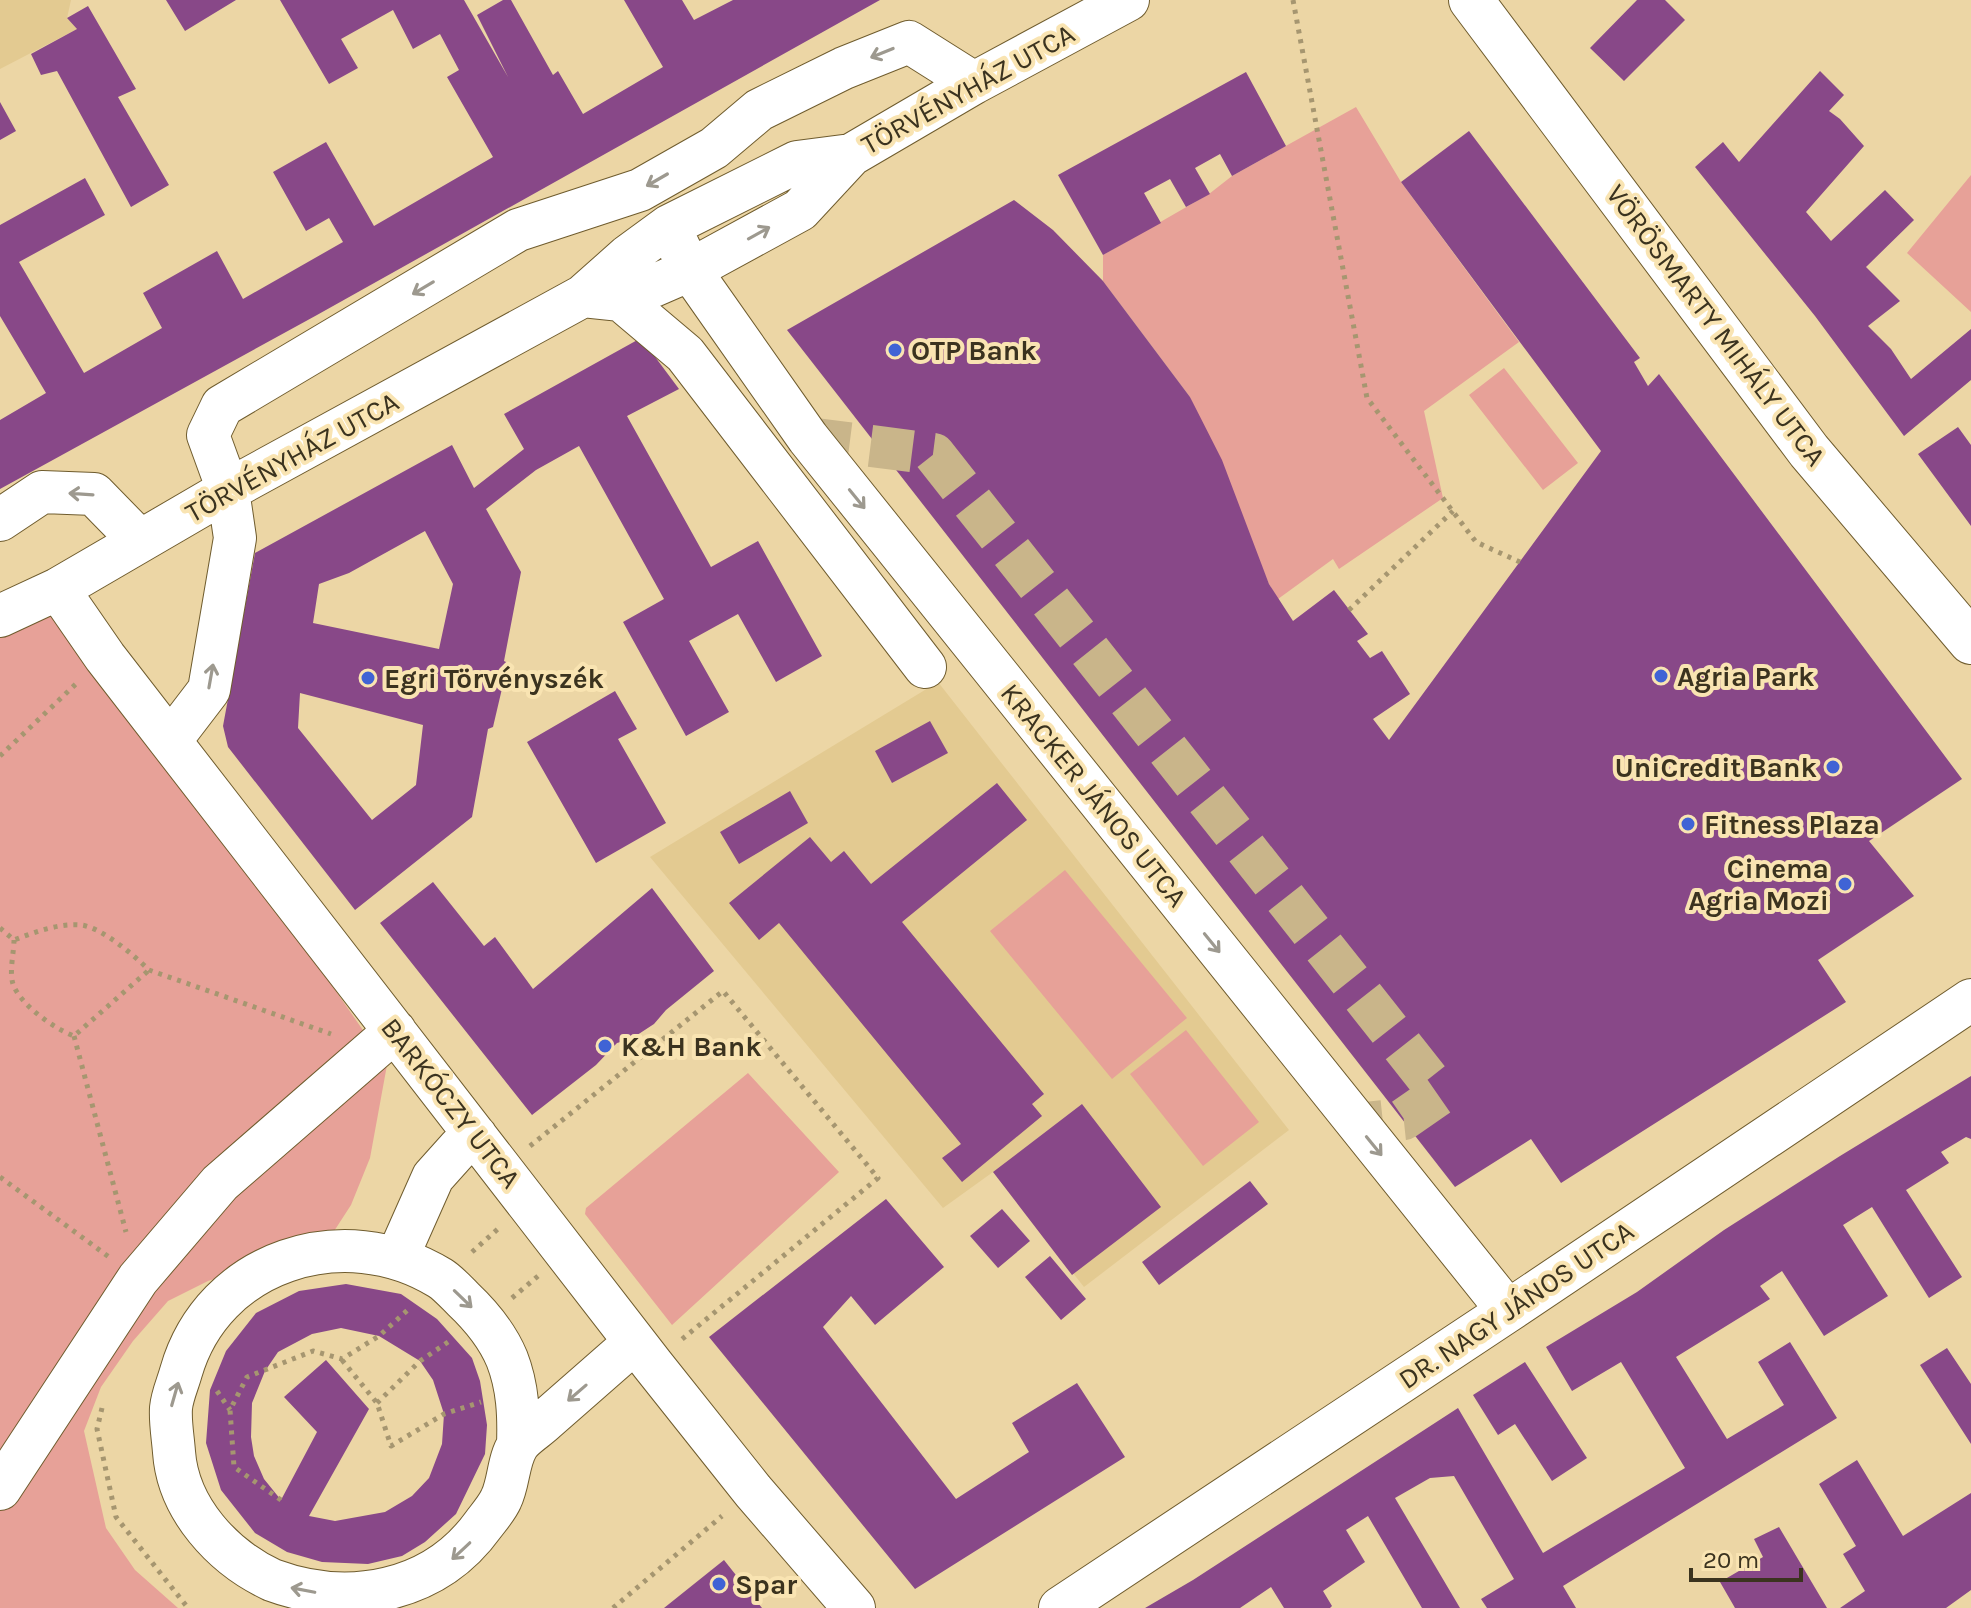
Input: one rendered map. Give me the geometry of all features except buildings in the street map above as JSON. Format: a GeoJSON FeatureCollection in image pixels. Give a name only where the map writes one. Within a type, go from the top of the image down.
{"type":"FeatureCollection","features":[{"type":"Feature","properties":{"kind":"main road","name":"VÖRÖSMARTY MIHÁLY UTCA"},"geometry":{"type":"LineString","coordinates":[[1483,2],[1809,451],[1971,642]]}},
{"type":"Feature","properties":{"kind":"street","name":"TÖRVÉNYHÁZ UTCA"},"geometry":{"type":"LineString","coordinates":[[0,616],[58,589],[228,490],[602,298],[690,270],[800,210],[851,155],[974,83],[1128,0]]}},
{"type":"Feature","properties":{"kind":"street"},"geometry":{"type":"LineString","coordinates":[[170,741],[209,690],[235,538],[228,490],[208,435],[222,406],[518,230],[640,190],[714,148],[759,110],[844,68],[909,42],[974,83]]}},
{"type":"Feature","properties":{"kind":"street","name":"TÖRVÉNYHÁZ UTCA"},"geometry":{"type":"LineString","coordinates":[[602,298],[628,256],[669,226],[797,162],[851,155]]}},
{"type":"Feature","properties":{"kind":"street","name":"KRACKER JÁNOS UTCA"},"geometry":{"type":"LineString","coordinates":[[669,226],[690,270],[808,438],[1508,1311]]}},
{"type":"Feature","properties":{"kind":"street"},"geometry":{"type":"LineString","coordinates":[[602,298],[685,354],[925,667]]}},
{"type":"Feature","properties":{"kind":"street"},"geometry":{"type":"LineString","coordinates":[[0,520],[42,492],[94,494],[140,541]]}},
{"type":"Feature","properties":{"kind":"street","name":"BARKÓCZY UTCA"},"geometry":{"type":"LineString","coordinates":[[58,589],[384,1040],[476,1136],[753,1491],[854,1608]]}},
{"type":"Feature","properties":{"kind":"street","name":"DR. NAGY JÁNOS UTCA"},"geometry":{"type":"LineString","coordinates":[[1060,1608],[1971,1000]]}},
{"type":"Feature","properties":{"kind":"street"},"geometry":{"type":"LineString","coordinates":[[0,1489],[138,1279],[220,1183],[384,1040]]}},
{"type":"Feature","properties":{"kind":"street"},"geometry":{"type":"LineString","coordinates":[[397,1258],[433,1177],[459,1148],[476,1136]]}},
{"type":"Feature","properties":{"kind":"street"},"geometry":{"type":"LineString","coordinates":[[353,1249],[397,1258],[442,1279],[485,1320],[507,1358],[516,1388],[518,1445],[501,1500],[466,1548],[439,1570],[407,1586],[349,1598],[294,1590],[249,1569],[224,1549],[203,1525],[186,1496],[175,1463],[171,1407],[188,1350],[212,1312],[235,1289],[263,1270],[309,1253],[353,1249]]}},
{"type":"Feature","properties":{"kind":"street"},"geometry":{"type":"LineString","coordinates":[[518,1445],[644,1353]]}},
{"type":"Feature","properties":{"kind":"path"},"geometry":{"type":"LineString","coordinates":[[1293,0],[1367,398],[1476,542],[1520,562]]}},
{"type":"Feature","properties":{"kind":"path"},"geometry":{"type":"LineString","coordinates":[[1349,610],[1453,511]]}},
{"type":"Feature","properties":{"kind":"path"},"geometry":{"type":"LineString","coordinates":[[0,756],[105,657]]}},
{"type":"Feature","properties":{"kind":"path"},"geometry":{"type":"LineString","coordinates":[[14,940],[40,931],[84,925],[129,950],[149,970],[384,1040]]}},
{"type":"Feature","properties":{"kind":"path"},"geometry":{"type":"LineString","coordinates":[[0,928],[14,940]]}},
{"type":"Feature","properties":{"kind":"path"},"geometry":{"type":"LineString","coordinates":[[14,940],[13,984],[34,1012],[58,1030],[74,1036]]}},
{"type":"Feature","properties":{"kind":"path"},"geometry":{"type":"LineString","coordinates":[[74,1036],[149,970]]}},
{"type":"Feature","properties":{"kind":"path"},"geometry":{"type":"LineString","coordinates":[[502,1169],[723,991],[878,1178],[644,1353]]}},
{"type":"Feature","properties":{"kind":"path"},"geometry":{"type":"LineString","coordinates":[[74,1036],[138,1279]]}},
{"type":"Feature","properties":{"kind":"path"},"geometry":{"type":"LineString","coordinates":[[0,1177],[138,1279]]}},
{"type":"Feature","properties":{"kind":"path"},"geometry":{"type":"LineString","coordinates":[[442,1279],[528,1203]]}},
{"type":"Feature","properties":{"kind":"path"},"geometry":{"type":"LineString","coordinates":[[377,1403],[420,1361],[485,1320],[567,1253]]}},
{"type":"Feature","properties":{"kind":"path"},"geometry":{"type":"LineString","coordinates":[[342,1359],[379,1336]]}},
{"type":"Feature","properties":{"kind":"path"},"geometry":{"type":"LineString","coordinates":[[281,1500],[234,1467],[230,1410],[247,1377],[313,1351],[342,1359],[377,1403],[391,1446],[444,1414],[516,1388]]}},
{"type":"Feature","properties":{"kind":"path"},"geometry":{"type":"LineString","coordinates":[[105,1399],[97,1429],[116,1517],[188,1608]]}},
{"type":"Feature","properties":{"kind":"path"},"geometry":{"type":"LineString","coordinates":[[613,1608],[753,1491]]}},
{"type":"Feature","properties":{"kind":"shaded area"},"geometry":{"type":"Polygon","coordinates":[[[0,0],[71,0],[67,18],[77,29],[0,69],[0,0]]]}},
{"type":"Feature","properties":{"kind":"shaded area"},"geometry":{"type":"Polygon","coordinates":[[[1356,107],[1401,182],[1519,342],[1424,411],[1443,498],[1339,569],[1333,559],[1278,599],[1190,397],[1103,281],[1103,255],[1209,194],[1232,176],[1356,107]]]}},
{"type":"Feature","properties":{"kind":"shaded area"},"geometry":{"type":"Polygon","coordinates":[[[1971,175],[1971,312],[1907,253],[1971,175]]]}},
{"type":"Feature","properties":{"kind":"shaded area"},"geometry":{"type":"Polygon","coordinates":[[[1504,368],[1578,463],[1543,490],[1469,395],[1504,368]]]}},
{"type":"Feature","properties":{"kind":"shaded area"},"geometry":{"type":"Polygon","coordinates":[[[58,589],[387,1065],[370,1158],[351,1205],[327,1242],[208,1281],[168,1301],[133,1341],[101,1387],[84,1431],[106,1528],[135,1570],[178,1608],[0,1608],[0,616],[58,589]]]}},
{"type":"Feature","properties":{"kind":"shaded area"},"geometry":{"type":"Polygon","coordinates":[[[938,682],[1289,1130],[1084,1287],[993,1172],[943,1208],[650,857],[938,682]]]}},
{"type":"Feature","properties":{"kind":"shaded area"},"geometry":{"type":"Polygon","coordinates":[[[1065,870],[1187,1018],[1112,1079],[990,931],[1065,870]]]}},
{"type":"Feature","properties":{"kind":"shaded area"},"geometry":{"type":"Polygon","coordinates":[[[1186,1030],[1259,1122],[1203,1166],[1130,1074],[1186,1030]]]}},
{"type":"Feature","properties":{"kind":"shaded area"},"geometry":{"type":"Polygon","coordinates":[[[748,1073],[839,1172],[672,1325],[585,1214],[586,1208],[748,1073]]]}},
{"type":"Feature","properties":{"kind":"tunnel"},"geometry":{"type":"LineString","coordinates":[[808,438],[934,454],[1440,1094],[1404,1119],[1357,1124]]}},
{"type":"Feature","properties":{"kind":"place","name":"OTP Bank"},"geometry":{"type":"Point","coordinates":[895,350]}},
{"type":"Feature","properties":{"kind":"place","name":"Agria Park"},"geometry":{"type":"Point","coordinates":[1661,676]}},
{"type":"Feature","properties":{"kind":"place","name":"Egri Törvényszék"},"geometry":{"type":"Point","coordinates":[368,678]}},
{"type":"Feature","properties":{"kind":"place","name":"UniCredit Bank"},"geometry":{"type":"Point","coordinates":[1833,767]}},
{"type":"Feature","properties":{"kind":"place","name":"Fitness Plaza"},"geometry":{"type":"Point","coordinates":[1688,824]}},
{"type":"Feature","properties":{"kind":"place","name":"Cinema Agria Mozi"},"geometry":{"type":"Point","coordinates":[1845,884]}},
{"type":"Feature","properties":{"kind":"place","name":"K&H Bank"},"geometry":{"type":"Point","coordinates":[605,1046]}},
{"type":"Feature","properties":{"kind":"place","name":"Spar"},"geometry":{"type":"Point","coordinates":[719,1584]}}]}
